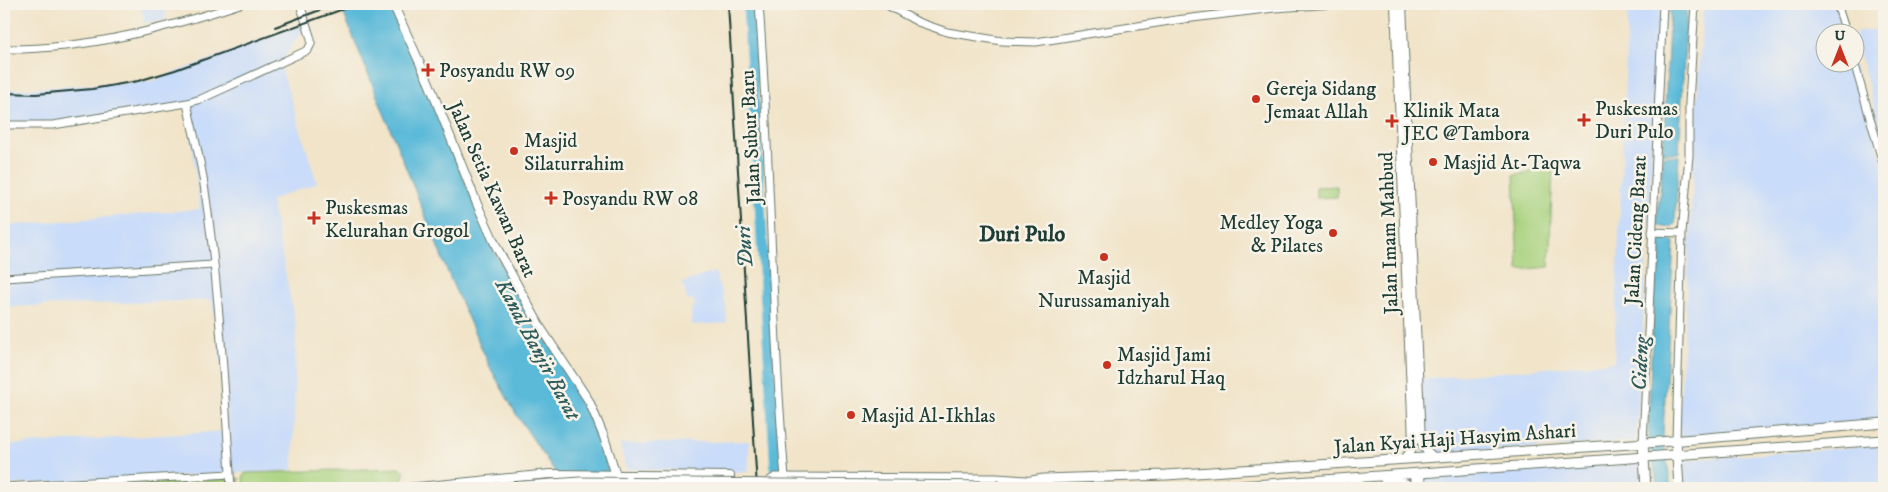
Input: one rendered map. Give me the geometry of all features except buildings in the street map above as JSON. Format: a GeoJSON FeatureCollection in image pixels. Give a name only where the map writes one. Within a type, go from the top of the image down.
{"type":"FeatureCollection","features":[{"type":"Feature","properties":{"kind":"main road","name":"Jalan Setia Kawan Barat"},"geometry":{"type":"LineString","coordinates":[[394,4],[429,83],[477,204],[497,248],[542,330],[589,402],[602,435],[614,475]]}},
{"type":"Feature","properties":{"kind":"main road","name":"Jalan Imam Mahbud"},"geometry":{"type":"LineString","coordinates":[[1395,4],[1414,441],[1411,451],[1404,458]]}},
{"type":"Feature","properties":{"kind":"main road","name":"Jalan Imam Mahbud"},"geometry":{"type":"LineString","coordinates":[[1402,4],[1420,440],[1424,448],[1432,456]]}},
{"type":"Feature","properties":{"kind":"main road","name":"Jalan Kyai Haji Hasyim Ashari"},"geometry":{"type":"LineString","coordinates":[[495,488],[580,482],[1000,486],[1015,485],[1028,481],[1158,476],[1645,443],[1884,423]]}},
{"type":"Feature","properties":{"kind":"main road"},"geometry":{"type":"LineString","coordinates":[[1674,440],[1679,488]]}},
{"type":"Feature","properties":{"kind":"main road","name":"Jalan Kyai Haji Hasyim Ashari"},"geometry":{"type":"LineString","coordinates":[[1210,488],[1884,440]]}},
{"type":"Feature","properties":{"kind":"main road","name":"Jalan Cideng Barat"},"geometry":{"type":"LineString","coordinates":[[1645,443],[1646,488]]}},
{"type":"Feature","properties":{"kind":"main road"},"geometry":{"type":"LineString","coordinates":[[408,488],[550,474],[730,476],[730,488]]}},
{"type":"Feature","properties":{"kind":"main road"},"geometry":{"type":"LineString","coordinates":[[1414,488],[1417,474]]}},
{"type":"Feature","properties":{"kind":"main road"},"geometry":{"type":"LineString","coordinates":[[1417,474],[1421,488]]}},
{"type":"Feature","properties":{"kind":"main road"},"geometry":{"type":"LineString","coordinates":[[690,476],[695,482],[696,488]]}},
{"type":"Feature","properties":{"kind":"main road"},"geometry":{"type":"LineString","coordinates":[[696,488],[702,476]]}},
{"type":"Feature","properties":{"kind":"main road"},"geometry":{"type":"LineString","coordinates":[[1357,478],[1396,482],[1406,484],[1410,488]]}},
{"type":"Feature","properties":{"kind":"street"},"geometry":{"type":"LineString","coordinates":[[4,49],[84,44],[154,31],[240,4]]}},
{"type":"Feature","properties":{"kind":"street"},"geometry":{"type":"LineString","coordinates":[[4,125],[52,125],[187,103],[200,99],[304,53],[310,47],[311,38],[300,4]]}},
{"type":"Feature","properties":{"kind":"street","name":"Jalan Subur Baru"},"geometry":{"type":"LineString","coordinates":[[758,4],[768,155],[782,477]]}},
{"type":"Feature","properties":{"kind":"street"},"geometry":{"type":"LineString","coordinates":[[885,4],[918,22],[947,32],[1002,41],[1036,42],[1176,20],[1274,8],[1334,4]]}},
{"type":"Feature","properties":{"kind":"street"},"geometry":{"type":"LineString","coordinates":[[1274,8],[1287,4]]}},
{"type":"Feature","properties":{"kind":"street","name":"Jalan Cideng Barat"},"geometry":{"type":"LineString","coordinates":[[1645,443],[1663,4]]}},
{"type":"Feature","properties":{"kind":"street"},"geometry":{"type":"LineString","coordinates":[[1674,440],[1678,233],[1689,156],[1689,103],[1695,4]]}},
{"type":"Feature","properties":{"kind":"street"},"geometry":{"type":"LineString","coordinates":[[1837,4],[1843,22]]}},
{"type":"Feature","properties":{"kind":"street"},"geometry":{"type":"LineString","coordinates":[[1857,72],[1884,167]]}},
{"type":"Feature","properties":{"kind":"street"},"geometry":{"type":"LineString","coordinates":[[187,103],[203,175],[223,369],[231,488]]}},
{"type":"Feature","properties":{"kind":"street"},"geometry":{"type":"LineString","coordinates":[[1654,232],[1678,233]]}},
{"type":"Feature","properties":{"kind":"street"},"geometry":{"type":"LineString","coordinates":[[4,278],[213,265]]}},
{"type":"Feature","properties":{"kind":"street"},"geometry":{"type":"LineString","coordinates":[[4,487],[230,474]]}},
{"type":"Feature","properties":{"kind":"street"},"geometry":{"type":"LineString","coordinates":[[768,488],[771,479],[782,477]]}},
{"type":"Feature","properties":{"kind":"street","name":"Jalan Kyai Haji Hasyim Ashari"},"geometry":{"type":"LineString","coordinates":[[782,477],[996,478],[1028,481]]}},
{"type":"Feature","properties":{"kind":"street"},"geometry":{"type":"LineString","coordinates":[[835,488],[837,481],[847,477]]}},
{"type":"Feature","properties":{"kind":"street"},"geometry":{"type":"LineString","coordinates":[[812,478],[817,480],[820,488]]}},
{"type":"Feature","properties":{"kind":"shaded area"},"geometry":{"type":"Polygon","coordinates":[[[141,4],[164,4],[166,20],[144,23],[141,4]]]}},
{"type":"Feature","properties":{"kind":"shaded area"},"geometry":{"type":"Polygon","coordinates":[[[1628,4],[1661,4],[1636,441],[1423,455],[1422,379],[1614,362],[1628,4]]]}},
{"type":"Feature","properties":{"kind":"shaded area"},"geometry":{"type":"Polygon","coordinates":[[[1703,4],[1835,4],[1840,22],[1816,22],[1816,72],[1856,72],[1884,167],[1884,425],[1681,441],[1679,423],[1703,4]]]}},
{"type":"Feature","properties":{"kind":"shaded area"},"geometry":{"type":"Polygon","coordinates":[[[307,23],[280,64],[317,183],[271,200],[296,327],[293,470],[4,485],[4,445],[227,431],[226,402],[212,300],[4,307],[4,226],[200,209],[187,104],[53,125],[4,125],[4,90],[152,81],[307,23]]]}},
{"type":"Feature","properties":{"kind":"shaded area"},"geometry":{"type":"Polygon","coordinates":[[[1884,29],[1884,143],[1865,72],[1866,31],[1884,29]]]}},
{"type":"Feature","properties":{"kind":"shaded area"},"geometry":{"type":"Polygon","coordinates":[[[715,272],[726,306],[727,323],[692,325],[691,308],[695,307],[693,299],[688,301],[682,283],[715,272]]]}},
{"type":"Feature","properties":{"kind":"shaded area"},"geometry":{"type":"Polygon","coordinates":[[[749,441],[749,472],[626,469],[620,444],[749,441]]]}},
{"type":"Feature","properties":{"kind":"shaded area"},"geometry":{"type":"Polygon","coordinates":[[[1884,445],[1884,488],[1685,488],[1683,460],[1884,445]]]}},
{"type":"Feature","properties":{"kind":"shaded area"},"geometry":{"type":"Polygon","coordinates":[[[1640,463],[1642,488],[1424,488],[1423,476],[1640,463]]]}},
{"type":"Feature","properties":{"kind":"green space"},"geometry":{"type":"Polygon","coordinates":[[[1553,168],[1549,267],[1518,270],[1514,175],[1553,168]]]}},
{"type":"Feature","properties":{"kind":"green space"},"geometry":{"type":"Polygon","coordinates":[[[1337,186],[1337,197],[1316,198],[1316,187],[1337,186]]]}},
{"type":"Feature","properties":{"kind":"green space"},"geometry":{"type":"Polygon","coordinates":[[[399,468],[405,471],[400,487],[244,488],[243,478],[245,473],[399,468]]]}},
{"type":"Feature","properties":{"kind":"green space"},"geometry":{"type":"Polygon","coordinates":[[[239,478],[240,488],[80,488],[239,478]]]}},
{"type":"Feature","properties":{"kind":"water","name":"Kanal Banjir Barat"},"geometry":{"type":"Polygon","coordinates":[[[340,4],[391,4],[494,251],[589,406],[608,469],[617,488],[566,488],[516,414],[491,369],[453,285],[340,4]]]}},
{"type":"Feature","properties":{"kind":"water"},"geometry":{"type":"Polygon","coordinates":[[[1670,4],[1687,4],[1679,153],[1663,153],[1670,4]]]}},
{"type":"Feature","properties":{"kind":"water"},"geometry":{"type":"Polygon","coordinates":[[[1663,156],[1679,156],[1675,224],[1669,227],[1657,224],[1663,156]]]}},
{"type":"Feature","properties":{"kind":"water"},"geometry":{"type":"Polygon","coordinates":[[[1659,240],[1671,240],[1674,242],[1663,433],[1671,488],[1658,488],[1648,433],[1656,243],[1659,240]]]}},
{"type":"Feature","properties":{"kind":"waterway","name":"Duri"},"geometry":{"type":"LineString","coordinates":[[748,4],[777,488]]}},
{"type":"Feature","properties":{"kind":"railway"},"geometry":{"type":"LineString","coordinates":[[275,27],[336,4]]}},
{"type":"Feature","properties":{"kind":"railway"},"geometry":{"type":"LineString","coordinates":[[4,93],[36,94],[92,89],[138,81],[175,70],[357,4]]}},
{"type":"Feature","properties":{"kind":"railway"},"geometry":{"type":"LineString","coordinates":[[728,4],[757,488]]}},
{"type":"Feature","properties":{"kind":"place","name":"Posyandu RW 09"},"geometry":{"type":"Point","coordinates":[428,70]}},
{"type":"Feature","properties":{"kind":"place","name":"Gereja Sidang Jemaat Allah"},"geometry":{"type":"Point","coordinates":[1256,99]}},
{"type":"Feature","properties":{"kind":"place","name":"Puskesmas Duri Pulo"},"geometry":{"type":"Point","coordinates":[1584,120]}},
{"type":"Feature","properties":{"kind":"place","name":"Klinik Mata JEC @Tambora"},"geometry":{"type":"Point","coordinates":[1392,121]}},
{"type":"Feature","properties":{"kind":"place","name":"Masjid Silaturrahim"},"geometry":{"type":"Point","coordinates":[514,151]}},
{"type":"Feature","properties":{"kind":"place","name":"Masjid At-Taqwa"},"geometry":{"type":"Point","coordinates":[1433,162]}},
{"type":"Feature","properties":{"kind":"place","name":"Posyandu RW 08"},"geometry":{"type":"Point","coordinates":[551,198]}},
{"type":"Feature","properties":{"kind":"place","name":"Puskesmas Kelurahan Grogol"},"geometry":{"type":"Point","coordinates":[314,218]}},
{"type":"Feature","properties":{"kind":"place","name":"Medley Yoga & Pilates"},"geometry":{"type":"Point","coordinates":[1333,233]}},
{"type":"Feature","properties":{"kind":"place","name":"Masjid Nurussamaniyah"},"geometry":{"type":"Point","coordinates":[1104,257]}},
{"type":"Feature","properties":{"kind":"place","name":"Masjid Jami Idzharul Haq"},"geometry":{"type":"Point","coordinates":[1107,365]}},
{"type":"Feature","properties":{"kind":"place","name":"Masjid Al-Ikhlas"},"geometry":{"type":"Point","coordinates":[851,415]}},
{"type":"Feature","properties":{"kind":"district","name":"Duri Pulo"},"geometry":{"type":"Point","coordinates":[1022,233]}},
{"type":"Feature","properties":{"kind":"water label","name":"Cideng"},"geometry":{"type":"Point","coordinates":[1640,363]}}]}
